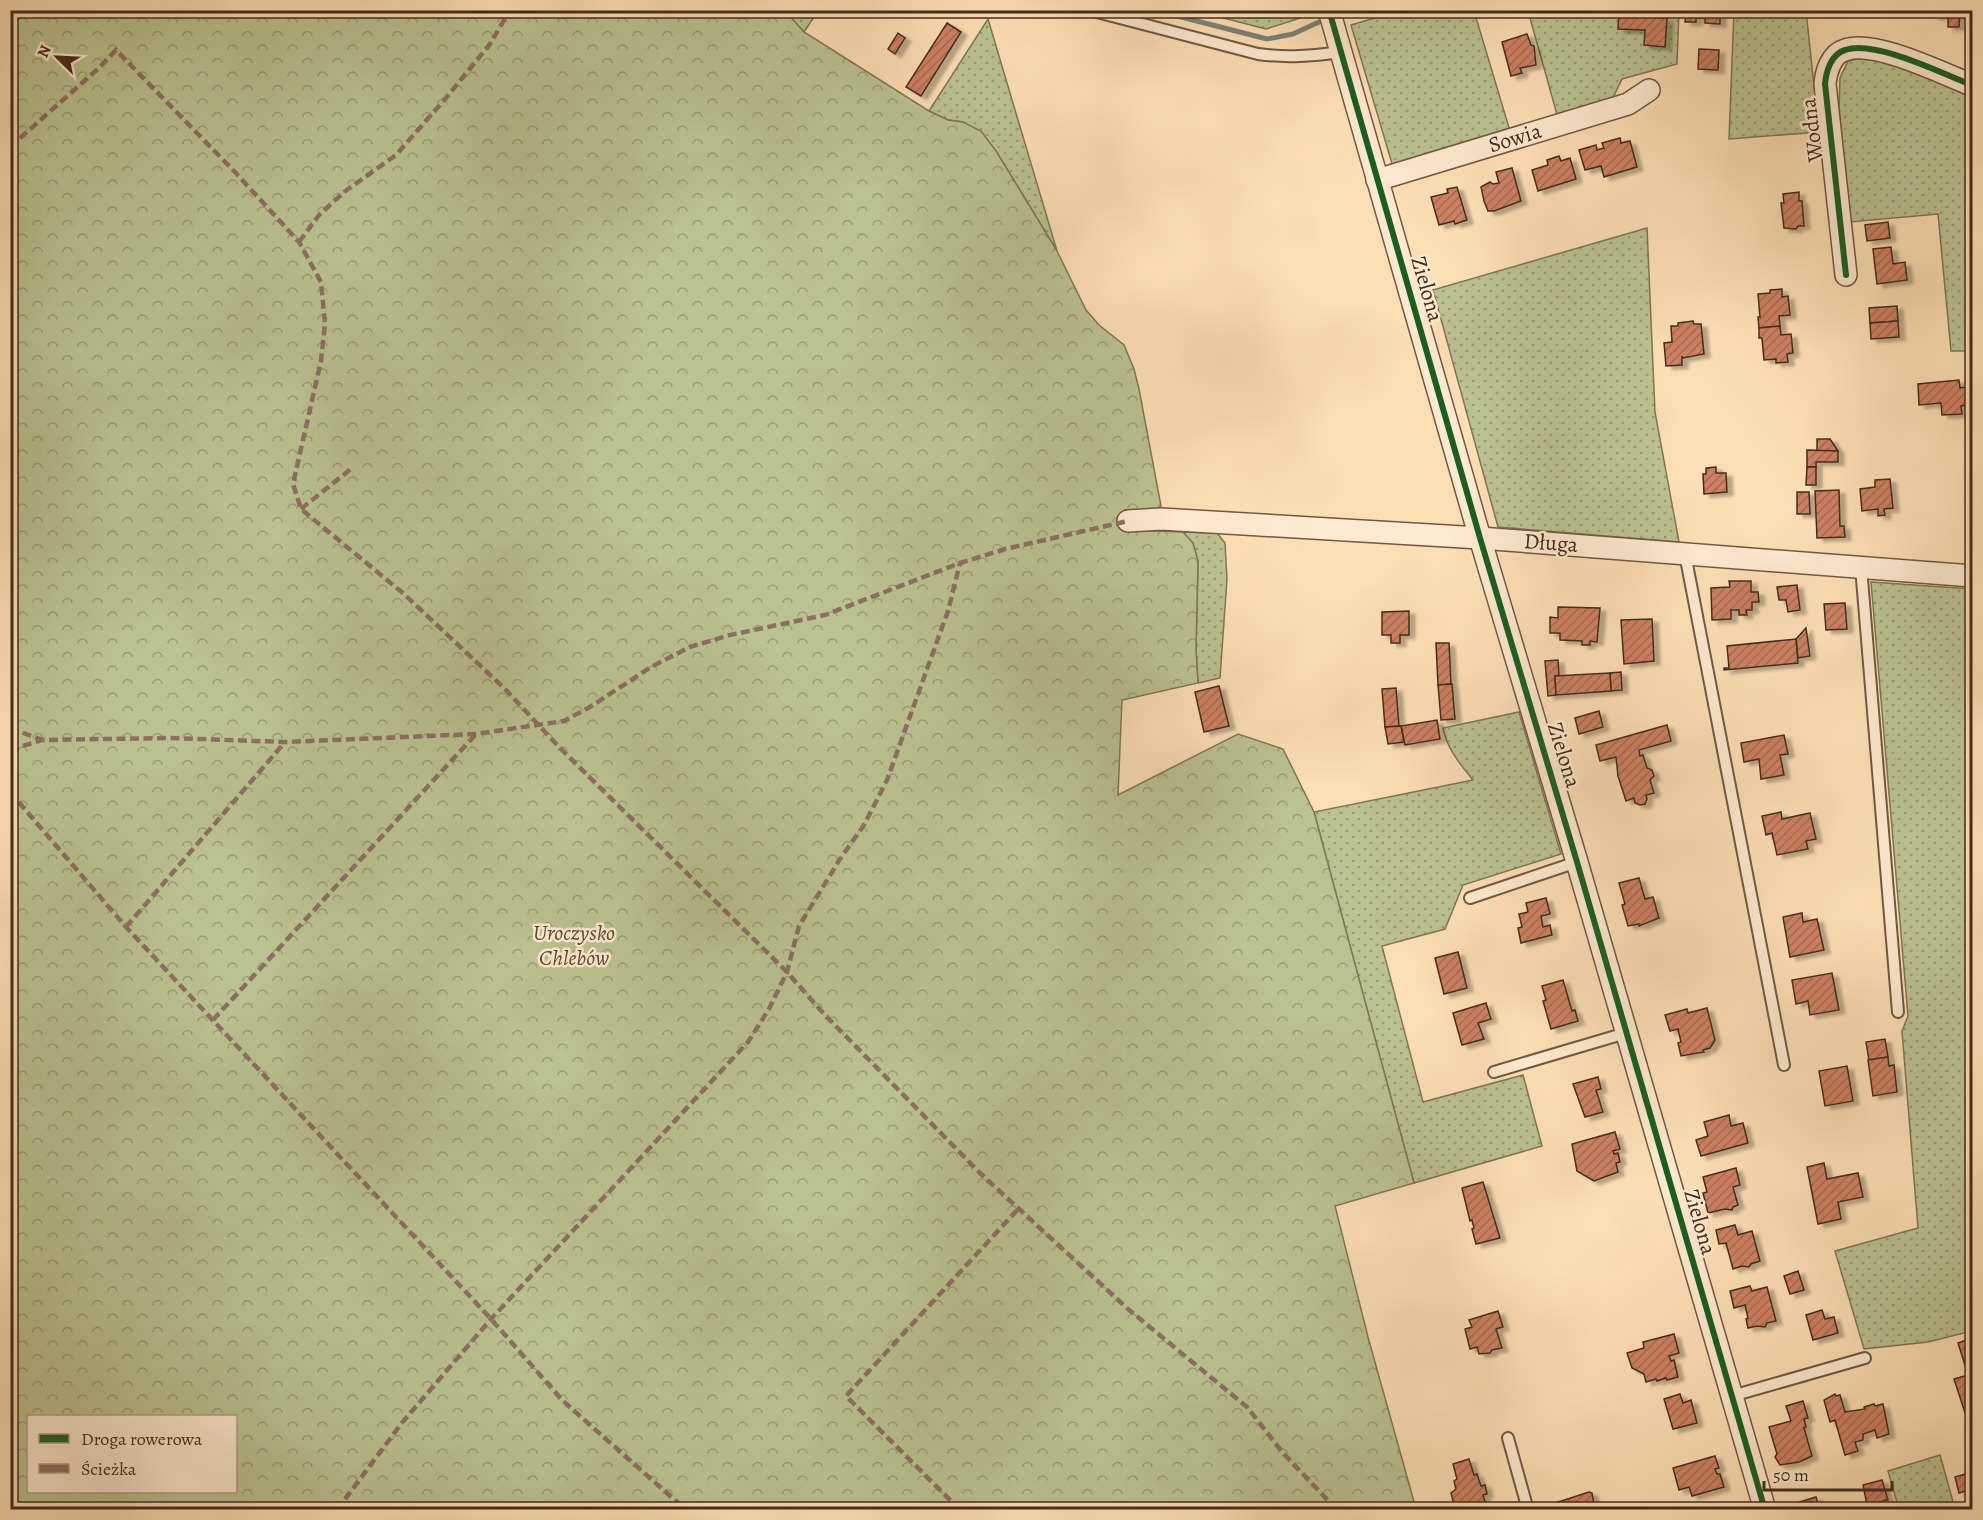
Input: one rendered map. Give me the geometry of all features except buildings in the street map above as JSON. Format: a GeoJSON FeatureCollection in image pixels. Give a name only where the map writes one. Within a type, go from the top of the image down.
{"type":"FeatureCollection","features":[{"type":"Feature","properties":{"kind":"street","name":"Zielona"},"geometry":{"type":"LineString","coordinates":[[1329,10],[1480,538],[1577,862],[1765,1509]]}},
{"type":"Feature","properties":{"kind":"street","name":"Wodna"},"geometry":{"type":"LineString","coordinates":[[1846,275],[1825,84],[1826,74],[1832,60],[1845,50],[1863,47],[1892,54],[1972,85]]}},
{"type":"Feature","properties":{"kind":"street","name":"Sowia"},"geometry":{"type":"LineString","coordinates":[[1377,180],[1628,104],[1649,90]]}},
{"type":"Feature","properties":{"kind":"street","name":"Długa"},"geometry":{"type":"LineString","coordinates":[[1128,521],[1161,519],[1480,538],[1972,576]]}},
{"type":"Feature","properties":{"kind":"lane"},"geometry":{"type":"LineString","coordinates":[[1089,10],[1258,54],[1304,57],[1341,52]]}},
{"type":"Feature","properties":{"kind":"lane"},"geometry":{"type":"LineString","coordinates":[[1685,554],[1784,1065]]}},
{"type":"Feature","properties":{"kind":"lane"},"geometry":{"type":"LineString","coordinates":[[1860,567],[1898,1012]]}},
{"type":"Feature","properties":{"kind":"lane"},"geometry":{"type":"LineString","coordinates":[[1470,898],[1577,862]]}},
{"type":"Feature","properties":{"kind":"lane"},"geometry":{"type":"LineString","coordinates":[[1494,1072],[1626,1033]]}},
{"type":"Feature","properties":{"kind":"lane"},"geometry":{"type":"LineString","coordinates":[[1732,1396],[1865,1358]]}},
{"type":"Feature","properties":{"kind":"lane"},"geometry":{"type":"LineString","coordinates":[[1508,1438],[1528,1509]]}},
{"type":"Feature","properties":{"kind":"green space","name":"Uroczysko Chlebów"},"geometry":{"type":"Polygon","coordinates":[[[10,11],[785,11],[804,32],[929,111],[948,120],[963,122],[981,131],[996,151],[1057,251],[1086,310],[1099,325],[1124,345],[1134,369],[1161,506],[1129,530],[1183,532],[1193,543],[1198,561],[1196,649],[1198,683],[1122,700],[1118,795],[1238,734],[1283,749],[1314,812],[1414,1183],[1335,1206],[1368,1337],[1416,1509],[11,1509],[10,11]]]}},
{"type":"Feature","properties":{"kind":"green space"},"geometry":{"type":"Polygon","coordinates":[[[785,11],[818,11],[804,32],[785,11]]]}},
{"type":"Feature","properties":{"kind":"green space"},"geometry":{"type":"Polygon","coordinates":[[[1196,11],[1309,11],[1310,15],[1266,29],[1196,11]]]}},
{"type":"Feature","properties":{"kind":"green space"},"geometry":{"type":"Polygon","coordinates":[[[1398,11],[1474,11],[1510,131],[1393,167],[1351,25],[1398,11]]]}},
{"type":"Feature","properties":{"kind":"green space"},"geometry":{"type":"Polygon","coordinates":[[[1528,11],[1679,11],[1677,64],[1622,79],[1611,102],[1558,118],[1528,11]]]}},
{"type":"Feature","properties":{"kind":"green space"},"geometry":{"type":"Polygon","coordinates":[[[1734,11],[1806,11],[1819,132],[1729,139],[1734,11]]]}},
{"type":"Feature","properties":{"kind":"green space"},"geometry":{"type":"Polygon","coordinates":[[[988,19],[1057,251],[996,151],[963,122],[948,120],[929,111],[988,19]]]}},
{"type":"Feature","properties":{"kind":"green space"},"geometry":{"type":"Polygon","coordinates":[[[1870,56],[1972,94],[1972,374],[1969,375],[1967,351],[1951,351],[1938,214],[1850,222],[1839,109],[1840,78],[1848,61],[1870,56]]]}},
{"type":"Feature","properties":{"kind":"green space"},"geometry":{"type":"Polygon","coordinates":[[[1647,228],[1655,412],[1679,542],[1498,527],[1433,290],[1647,228]]]}},
{"type":"Feature","properties":{"kind":"green space"},"geometry":{"type":"Polygon","coordinates":[[[1183,532],[1217,533],[1225,543],[1227,579],[1220,678],[1198,683],[1196,649],[1198,561],[1193,543],[1183,532]]]}},
{"type":"Feature","properties":{"kind":"green space"},"geometry":{"type":"Polygon","coordinates":[[[1871,582],[1972,589],[1972,1331],[1928,1342],[1864,1349],[1835,1251],[1918,1228],[1902,1031],[1908,1016],[1871,582]]]}},
{"type":"Feature","properties":{"kind":"green space"},"geometry":{"type":"Polygon","coordinates":[[[1519,712],[1561,854],[1463,885],[1445,929],[1382,946],[1423,1102],[1523,1075],[1542,1146],[1414,1183],[1314,812],[1473,780],[1451,749],[1443,728],[1519,712]]]}},
{"type":"Feature","properties":{"kind":"green space"},"geometry":{"type":"Polygon","coordinates":[[[1940,1455],[1955,1509],[1899,1509],[1888,1471],[1940,1455]]]}},
{"type":"Feature","properties":{"kind":"waterway"},"geometry":{"type":"LineString","coordinates":[[1154,10],[1267,39],[1293,34],[1319,22]]}},
{"type":"Feature","properties":{"kind":"waterway"},"geometry":{"type":"LineString","coordinates":[[1343,15],[1361,10]]}},
{"type":"Feature","properties":{"kind":"marked path"},"geometry":{"type":"LineString","coordinates":[[299,242],[319,215],[344,192],[396,155],[490,44],[510,10]]}},
{"type":"Feature","properties":{"kind":"marked path"},"geometry":{"type":"LineString","coordinates":[[10,147],[99,68],[116,50],[234,171],[299,242],[321,282],[325,324],[321,361],[293,484],[301,509],[404,594],[505,689],[561,749],[787,972],[824,1014],[981,1174],[1128,1309],[1247,1407],[1283,1453],[1337,1510]]}},
{"type":"Feature","properties":{"kind":"marked path"},"geometry":{"type":"LineString","coordinates":[[301,509],[352,468]]}},
{"type":"Feature","properties":{"kind":"marked path"},"geometry":{"type":"LineString","coordinates":[[10,750],[42,740],[171,738],[285,742],[476,734],[564,721],[590,707],[651,667],[690,647],[730,635],[825,615],[960,563],[1005,549],[1128,521]]}},
{"type":"Feature","properties":{"kind":"marked path"},"geometry":{"type":"LineString","coordinates":[[337,1510],[401,1424],[491,1319],[748,1042],[769,1009],[787,972],[799,926],[864,825],[887,780],[948,611],[960,563]]}},
{"type":"Feature","properties":{"kind":"marked path"},"geometry":{"type":"LineString","coordinates":[[10,728],[42,740]]}},
{"type":"Feature","properties":{"kind":"marked path"},"geometry":{"type":"LineString","coordinates":[[213,1020],[476,734]]}},
{"type":"Feature","properties":{"kind":"marked path"},"geometry":{"type":"LineString","coordinates":[[126,927],[285,742]]}},
{"type":"Feature","properties":{"kind":"marked path"},"geometry":{"type":"LineString","coordinates":[[10,792],[126,927],[491,1319],[563,1401],[686,1510]]}},
{"type":"Feature","properties":{"kind":"marked path"},"geometry":{"type":"LineString","coordinates":[[960,1510],[846,1396],[1019,1208]]}},
{"type":"Feature","properties":{"kind":"cycle path"},"geometry":{"type":"LineString","coordinates":[[1329,10],[1480,538],[1577,862],[1765,1510]]}},
{"type":"Feature","properties":{"kind":"cycle path"},"geometry":{"type":"LineString","coordinates":[[1846,275],[1825,84],[1833,59],[1845,50],[1873,49],[1908,59],[1972,85]]}}]}
